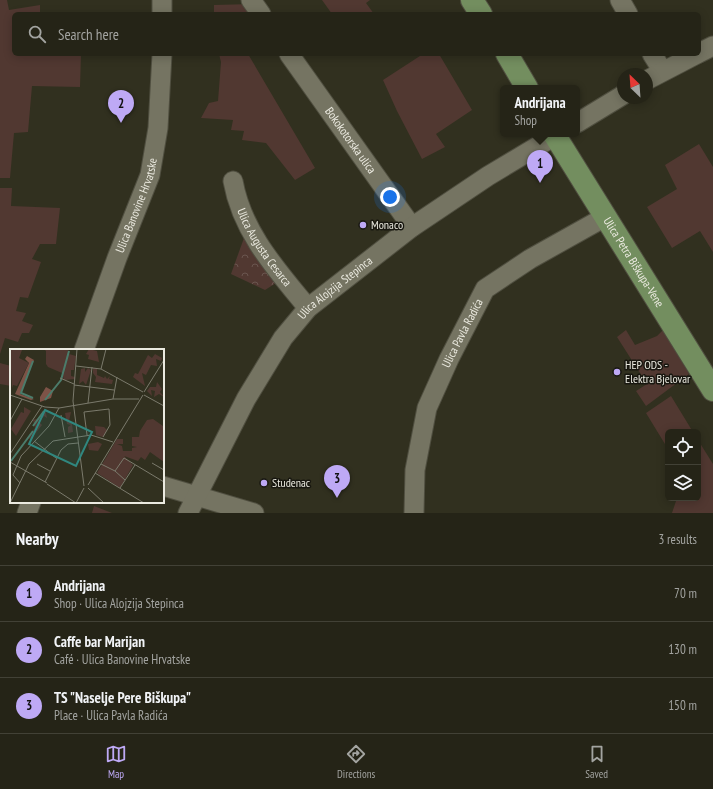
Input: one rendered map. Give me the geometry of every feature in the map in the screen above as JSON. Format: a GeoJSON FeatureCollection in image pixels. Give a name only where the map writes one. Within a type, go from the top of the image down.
{"type":"FeatureCollection","features":[{"type":"Feature","properties":{"kind":"main road"},"geometry":{"type":"LineString","coordinates":[[472,0],[480,12]]}},
{"type":"Feature","properties":{"kind":"main road"},"geometry":{"type":"LineString","coordinates":[[508,56],[525,85]]}},
{"type":"Feature","properties":{"kind":"main road","name":"Ulica Petra Biškupa-Vene"},"geometry":{"type":"LineString","coordinates":[[558,137],[605,217],[713,390]]}},
{"type":"Feature","properties":{"kind":"street"},"geometry":{"type":"LineString","coordinates":[[162,0],[162,12]]}},
{"type":"Feature","properties":{"kind":"street"},"geometry":{"type":"LineString","coordinates":[[251,0],[260,12]]}},
{"type":"Feature","properties":{"kind":"street"},"geometry":{"type":"LineString","coordinates":[[620,0],[627,12]]}},
{"type":"Feature","properties":{"kind":"street"},"geometry":{"type":"LineString","coordinates":[[701,52],[713,46]]}},
{"type":"Feature","properties":{"kind":"street","name":"Ulica Banovine Hrvatske"},"geometry":{"type":"LineString","coordinates":[[84,349],[117,258],[150,175],[158,128],[162,56]]}},
{"type":"Feature","properties":{"kind":"street","name":"Bokokotorska ulica"},"geometry":{"type":"LineString","coordinates":[[290,56],[412,227]]}},
{"type":"Feature","properties":{"kind":"street"},"geometry":{"type":"LineString","coordinates":[[652,56],[654,75],[692,56]]}},
{"type":"Feature","properties":{"kind":"street"},"geometry":{"type":"LineString","coordinates":[[580,121],[617,98]]}},
{"type":"Feature","properties":{"kind":"street","name":"Ulica Alojzija Stepinca"},"geometry":{"type":"LineString","coordinates":[[192,505],[250,393],[283,338],[308,308],[412,227],[488,176],[551,137]]}},
{"type":"Feature","properties":{"kind":"street","name":"Ulica Augusta Cesarca"},"geometry":{"type":"LineString","coordinates":[[232,181],[241,211],[260,248],[278,273],[308,308]]}},
{"type":"Feature","properties":{"kind":"street","name":"Ulica Pavla Radića"},"geometry":{"type":"LineString","coordinates":[[414,513],[415,470],[427,408],[449,359],[485,289],[530,259],[605,217]]}},
{"type":"Feature","properties":{"kind":"street"},"geometry":{"type":"LineString","coordinates":[[164,487],[192,505],[254,513]]}},
{"type":"Feature","properties":{"kind":"street"},"geometry":{"type":"LineString","coordinates":[[27,513],[31,503]]}},
{"type":"Feature","properties":{"kind":"green space"},"geometry":{"type":"Polygon","coordinates":[[[0,0],[7,0],[9,10],[40,5],[40,12],[12,12],[12,56],[81,56],[80,87],[32,86],[28,132],[14,133],[10,178],[0,178],[0,0]]]}},
{"type":"Feature","properties":{"kind":"green space"},"geometry":{"type":"Polygon","coordinates":[[[322,0],[370,0],[366,3],[373,12],[331,12],[322,0]]]}},
{"type":"Feature","properties":{"kind":"green space"},"geometry":{"type":"Polygon","coordinates":[[[254,4],[260,12],[214,12],[214,5],[254,4]]]}},
{"type":"Feature","properties":{"kind":"green space"},"geometry":{"type":"Polygon","coordinates":[[[220,56],[249,56],[315,168],[295,180],[266,143],[242,140],[244,131],[231,130],[233,120],[201,118],[209,103],[218,101],[221,62],[220,56]]]}},
{"type":"Feature","properties":{"kind":"green space"},"geometry":{"type":"Polygon","coordinates":[[[420,56],[440,56],[472,110],[436,134],[445,147],[422,159],[383,80],[420,56]]]}},
{"type":"Feature","properties":{"kind":"green space"},"geometry":{"type":"Polygon","coordinates":[[[699,144],[713,167],[713,252],[700,231],[672,248],[647,207],[677,189],[665,165],[699,144]]]}},
{"type":"Feature","properties":{"kind":"green space"},"geometry":{"type":"Polygon","coordinates":[[[0,188],[12,188],[11,206],[60,208],[56,244],[40,244],[32,259],[41,262],[28,298],[20,297],[16,311],[26,313],[22,321],[33,325],[29,333],[22,333],[18,342],[5,338],[0,354],[0,188]]]}},
{"type":"Feature","properties":{"kind":"green space"},"geometry":{"type":"Polygon","coordinates":[[[244,238],[276,283],[265,290],[231,274],[244,238]]]}},
{"type":"Feature","properties":{"kind":"green space"},"geometry":{"type":"Polygon","coordinates":[[[626,330],[635,345],[657,336],[663,330],[689,374],[646,406],[636,391],[647,384],[617,337],[626,330]]]}},
{"type":"Feature","properties":{"kind":"green space"},"geometry":{"type":"Polygon","coordinates":[[[0,363],[10,366],[10,386],[0,384],[0,363]]]}},
{"type":"Feature","properties":{"kind":"green space"},"geometry":{"type":"Polygon","coordinates":[[[671,396],[691,429],[665,429],[665,444],[646,413],[671,396]]]}},
{"type":"Feature","properties":{"kind":"green space"},"geometry":{"type":"Polygon","coordinates":[[[701,445],[713,464],[713,513],[672,513],[676,501],[701,501],[701,445]]]}},
{"type":"Feature","properties":{"kind":"green space"},"geometry":{"type":"Polygon","coordinates":[[[94,506],[112,513],[92,513],[94,506]]]}},
{"type":"Feature","properties":{"kind":"place","name":"Caffe bar Marijan"},"geometry":{"type":"Point","coordinates":[121,123]}},
{"type":"Feature","properties":{"kind":"place","name":"Andrijana"},"geometry":{"type":"Point","coordinates":[540,183]}},
{"type":"Feature","properties":{"kind":"place","name":"Monaco"},"geometry":{"type":"Point","coordinates":[363,225]}},
{"type":"Feature","properties":{"kind":"place","name":"HEP ODS - Elektra Bjelovar"},"geometry":{"type":"Point","coordinates":[617,372]}},
{"type":"Feature","properties":{"kind":"place","name":"Studenac"},"geometry":{"type":"Point","coordinates":[264,483]}},
{"type":"Feature","properties":{"kind":"place","name":"TS \"Naselje Pere Biškupa\""},"geometry":{"type":"Point","coordinates":[337,498]}}]}
